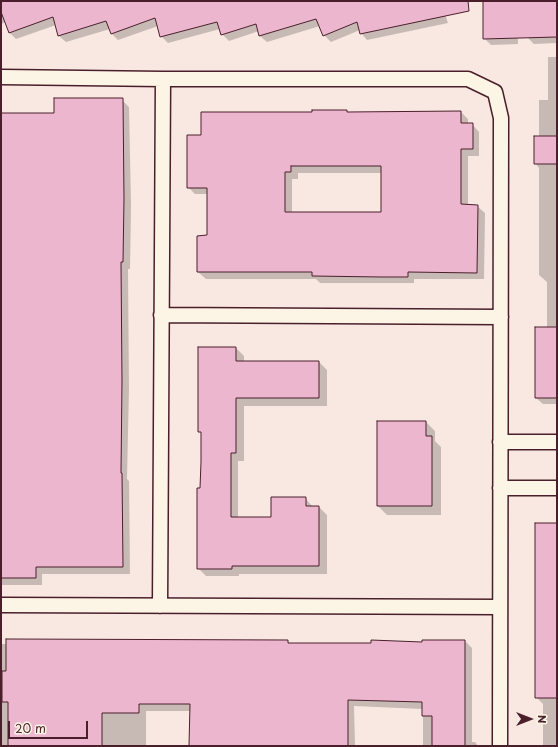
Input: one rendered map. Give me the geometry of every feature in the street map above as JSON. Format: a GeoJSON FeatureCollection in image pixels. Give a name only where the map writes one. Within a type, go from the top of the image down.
{"type":"FeatureCollection","features":[{"type":"Feature","properties":{"kind":"lane"},"geometry":{"type":"LineString","coordinates":[[1,77],[163,79],[468,78],[495,92],[501,118],[500,746]]}},
{"type":"Feature","properties":{"kind":"lane"},"geometry":{"type":"LineString","coordinates":[[160,606],[163,79]]}},
{"type":"Feature","properties":{"kind":"lane"},"geometry":{"type":"LineString","coordinates":[[161,315],[501,317]]}},
{"type":"Feature","properties":{"kind":"lane"},"geometry":{"type":"LineString","coordinates":[[500,442],[557,442]]}},
{"type":"Feature","properties":{"kind":"lane"},"geometry":{"type":"LineString","coordinates":[[500,488],[557,488]]}},
{"type":"Feature","properties":{"kind":"lane"},"geometry":{"type":"LineString","coordinates":[[1,605],[500,607]]}},
{"type":"Feature","properties":{"kind":"building"},"geometry":{"type":"Polygon","coordinates":[[[1,1],[468,1],[469,11],[360,34],[357,22],[323,36],[316,19],[259,36],[256,24],[221,35],[217,22],[160,37],[155,18],[111,34],[106,21],[58,36],[53,17],[9,33],[1,12],[1,1]]]}},
{"type":"Feature","properties":{"kind":"building"},"geometry":{"type":"Polygon","coordinates":[[[483,1],[557,1],[557,37],[483,39],[483,1]]]}},
{"type":"Feature","properties":{"kind":"building"},"geometry":{"type":"Polygon","coordinates":[[[54,98],[123,98],[124,199],[123,262],[121,262],[121,473],[123,567],[36,567],[36,578],[1,578],[1,113],[54,113],[54,98]]]}},
{"type":"Feature","properties":{"kind":"building"},"geometry":{"type":"Polygon","coordinates":[[[312,110],[347,110],[347,112],[461,111],[461,123],[473,123],[473,149],[461,149],[461,204],[478,205],[477,273],[408,272],[408,277],[381,277],[312,276],[312,272],[197,272],[197,236],[207,235],[207,188],[187,188],[187,135],[201,135],[201,112],[312,112],[312,110]],[[291,166],[291,172],[285,172],[285,212],[381,212],[381,166],[291,166]]]}},
{"type":"Feature","properties":{"kind":"building"},"geometry":{"type":"Polygon","coordinates":[[[534,136],[557,136],[557,164],[534,164],[534,136]]]}},
{"type":"Feature","properties":{"kind":"building"},"geometry":{"type":"Polygon","coordinates":[[[535,327],[557,327],[557,398],[535,398],[535,327]]]}},
{"type":"Feature","properties":{"kind":"building"},"geometry":{"type":"Polygon","coordinates":[[[198,347],[236,347],[236,361],[319,361],[319,398],[236,398],[236,453],[231,453],[231,517],[271,517],[271,497],[306,497],[306,506],[319,506],[319,566],[232,566],[232,569],[197,569],[197,488],[200,488],[201,462],[201,432],[198,432],[198,347]]]}},
{"type":"Feature","properties":{"kind":"building"},"geometry":{"type":"Polygon","coordinates":[[[377,421],[426,421],[426,436],[432,436],[432,506],[377,506],[377,421]]]}},
{"type":"Feature","properties":{"kind":"building"},"geometry":{"type":"Polygon","coordinates":[[[535,523],[557,523],[557,698],[535,698],[535,523]]]}},
{"type":"Feature","properties":{"kind":"building"},"geometry":{"type":"Polygon","coordinates":[[[6,639],[288,640],[288,643],[371,643],[371,640],[422,642],[422,640],[465,640],[465,746],[432,746],[432,716],[422,716],[422,702],[348,700],[348,746],[189,746],[190,704],[139,704],[139,713],[102,713],[102,746],[8,746],[8,702],[2,702],[2,671],[6,671],[6,639]]]}}]}
